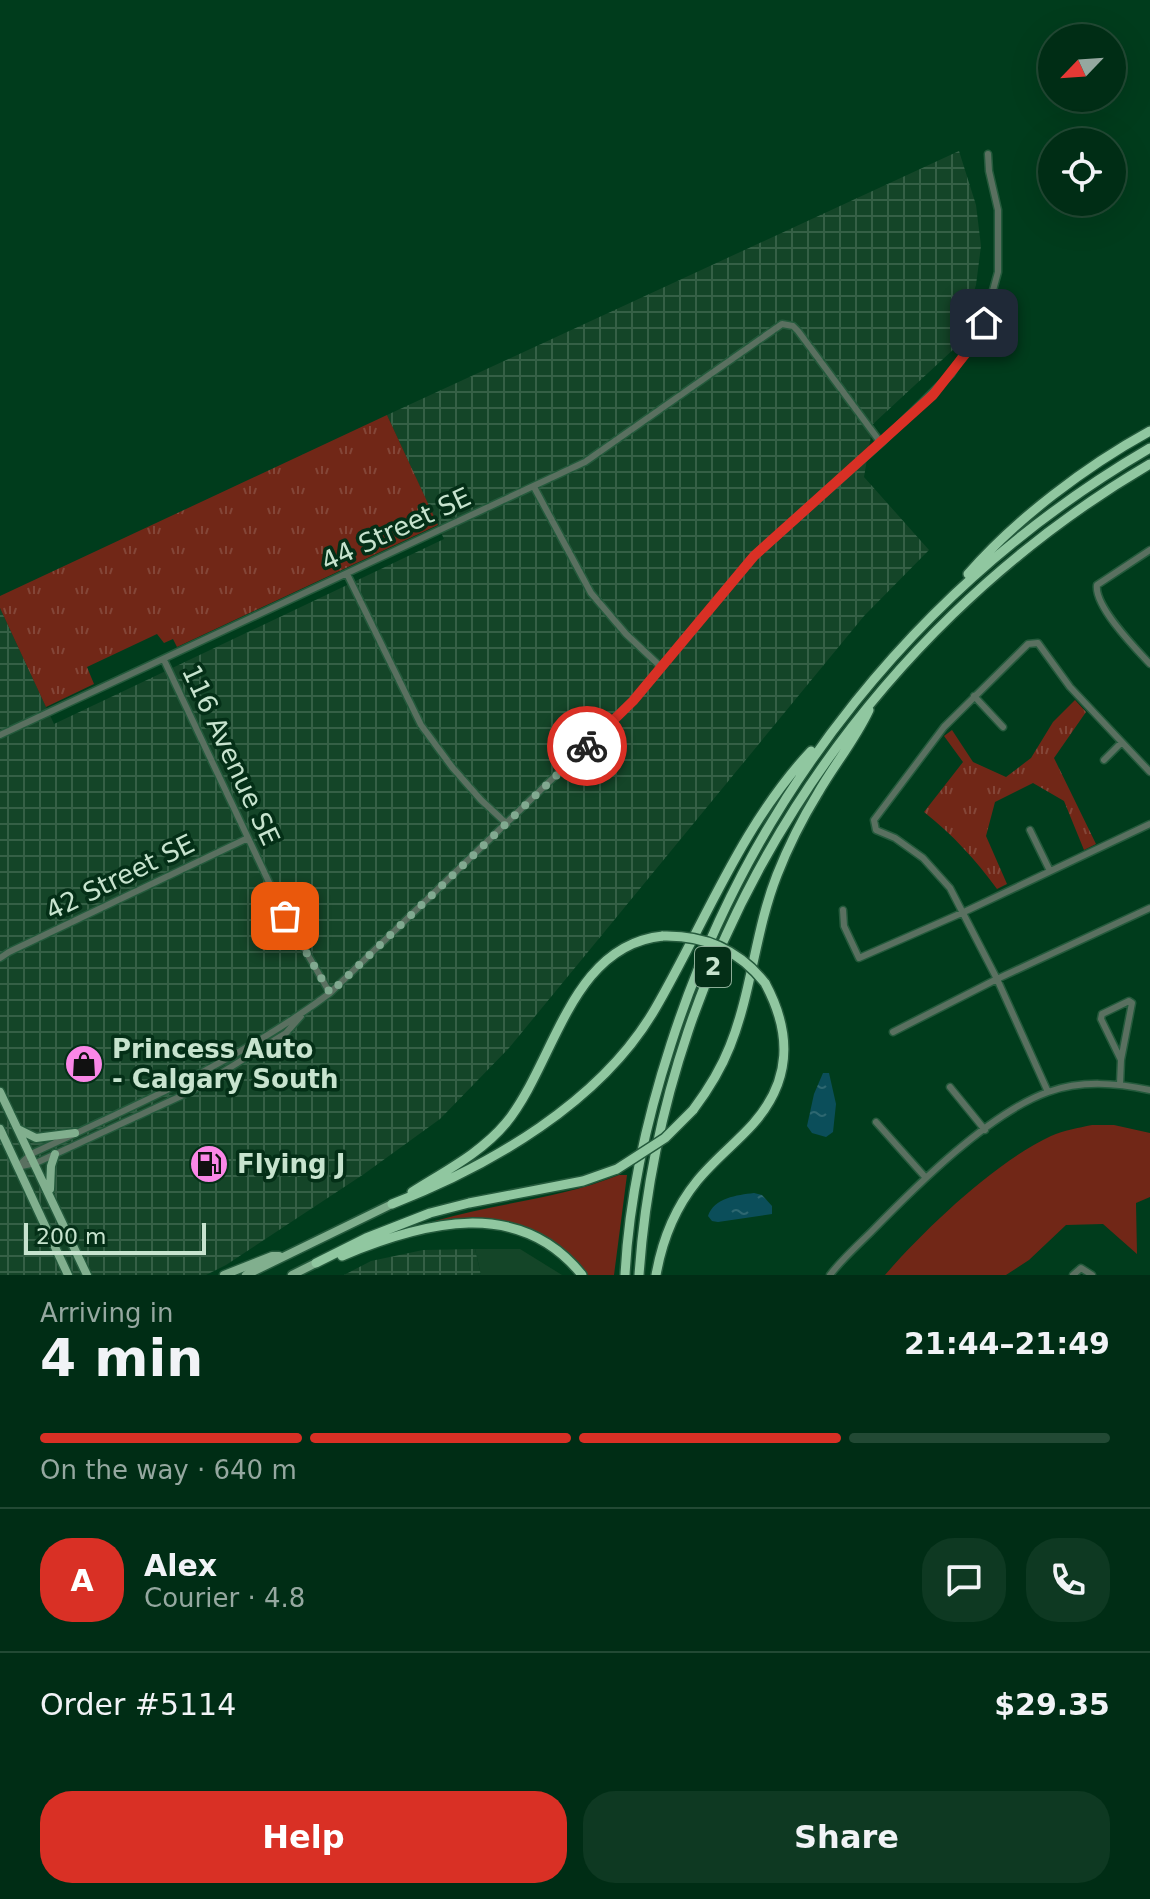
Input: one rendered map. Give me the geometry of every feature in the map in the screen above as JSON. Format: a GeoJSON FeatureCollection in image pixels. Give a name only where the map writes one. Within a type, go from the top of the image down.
{"type":"FeatureCollection","features":[{"type":"Feature","properties":{"kind":"highway"},"geometry":{"type":"LineString","coordinates":[[934,612],[1000,540],[1076,478],[1150,431]]}},
{"type":"Feature","properties":{"kind":"highway","name":"2"},"geometry":{"type":"LineString","coordinates":[[625,1275],[646,1134],[687,995],[724,908],[758,843],[800,774],[837,722],[886,663],[979,570],[1045,516],[1150,448]]}},
{"type":"Feature","properties":{"kind":"highway","name":"2"},"geometry":{"type":"LineString","coordinates":[[639,1275],[661,1128],[684,1047],[723,942],[790,815],[845,734],[922,644],[1004,567],[1069,517],[1150,466]]}},
{"type":"Feature","properties":{"kind":"highway"},"geometry":{"type":"LineString","coordinates":[[316,1263],[366,1238],[430,1213],[583,1181],[617,1169],[665,1138],[693,1110],[715,1078],[730,1048],[765,907],[787,852],[818,793],[858,734],[876,696]]}},
{"type":"Feature","properties":{"kind":"highway"},"geometry":{"type":"LineString","coordinates":[[392,1204],[428,1190],[531,1132],[571,1105],[622,1057],[654,1011],[734,859],[796,767],[837,722]]}},
{"type":"Feature","properties":{"kind":"highway"},"geometry":{"type":"LineString","coordinates":[[392,1204],[478,1150],[496,1134],[526,1094],[586,983],[612,956],[642,941],[663,936],[689,936],[718,945],[748,964],[765,983],[776,1003],[784,1032],[785,1053],[778,1082],[760,1116],[696,1183],[684,1201],[667,1233],[656,1275]]}},
{"type":"Feature","properties":{"kind":"highway"},"geometry":{"type":"LineString","coordinates":[[316,1263],[411,1232],[452,1224],[485,1223],[537,1236],[556,1249],[582,1275]]}},
{"type":"Feature","properties":{"kind":"main road"},"geometry":{"type":"LineString","coordinates":[[0,1092],[87,1273]]}},
{"type":"Feature","properties":{"kind":"main road"},"geometry":{"type":"LineString","coordinates":[[0,1129],[68,1275]]}},
{"type":"Feature","properties":{"kind":"main road"},"geometry":{"type":"LineString","coordinates":[[19,1129],[36,1138],[75,1133]]}},
{"type":"Feature","properties":{"kind":"main road"},"geometry":{"type":"LineString","coordinates":[[50,1194],[51,1166],[55,1154]]}},
{"type":"Feature","properties":{"kind":"main road"},"geometry":{"type":"LineString","coordinates":[[246,1275],[392,1204]]}},
{"type":"Feature","properties":{"kind":"main road"},"geometry":{"type":"LineString","coordinates":[[224,1275],[272,1256],[284,1256]]}},
{"type":"Feature","properties":{"kind":"main road"},"geometry":{"type":"LineString","coordinates":[[292,1275],[316,1263]]}},
{"type":"Feature","properties":{"kind":"street"},"geometry":{"type":"LineString","coordinates":[[17,1167],[31,1154],[169,1091],[303,1013],[330,993],[633,701],[754,556],[881,443],[951,374],[984,323],[998,272],[998,210],[988,154]]}},
{"type":"Feature","properties":{"kind":"street","name":"44 Street SE"},"geometry":{"type":"LineString","coordinates":[[0,735],[585,462],[775,327],[787,323],[798,331],[881,443]]}},
{"type":"Feature","properties":{"kind":"street"},"geometry":{"type":"LineString","coordinates":[[534,487],[591,593],[626,634],[660,666]]}},
{"type":"Feature","properties":{"kind":"street"},"geometry":{"type":"LineString","coordinates":[[1150,550],[1097,585],[1096,593],[1150,664]]}},
{"type":"Feature","properties":{"kind":"street"},"geometry":{"type":"LineString","coordinates":[[347,574],[421,725],[452,767],[507,824]]}},
{"type":"Feature","properties":{"kind":"street"},"geometry":{"type":"LineString","coordinates":[[1048,1092],[997,979],[950,888],[923,858],[895,838],[876,830],[874,820],[925,749],[1028,644],[1038,643],[1070,687],[1150,772]]}},
{"type":"Feature","properties":{"kind":"street","name":"116 Avenue SE"},"geometry":{"type":"LineString","coordinates":[[164,660],[284,914],[330,993]]}},
{"type":"Feature","properties":{"kind":"street"},"geometry":{"type":"LineString","coordinates":[[974,696],[1003,727]]}},
{"type":"Feature","properties":{"kind":"street"},"geometry":{"type":"LineString","coordinates":[[1104,760],[1121,743]]}},
{"type":"Feature","properties":{"kind":"street"},"geometry":{"type":"LineString","coordinates":[[843,910],[844,926],[859,958],[1150,824]]}},
{"type":"Feature","properties":{"kind":"street"},"geometry":{"type":"LineString","coordinates":[[1030,830],[1050,871]]}},
{"type":"Feature","properties":{"kind":"street","name":"42 Street SE"},"geometry":{"type":"LineString","coordinates":[[0,956],[248,838]]}},
{"type":"Feature","properties":{"kind":"street"},"geometry":{"type":"LineString","coordinates":[[893,1032],[997,979],[1150,908]]}},
{"type":"Feature","properties":{"kind":"street"},"geometry":{"type":"LineString","coordinates":[[1120,1084],[1121,1060],[1132,1003],[1129,1001],[1102,1014],[1101,1019],[1121,1060]]}},
{"type":"Feature","properties":{"kind":"street"},"geometry":{"type":"LineString","coordinates":[[17,1167],[36,1163],[192,1091],[286,1033],[303,1013]]}},
{"type":"Feature","properties":{"kind":"street"},"geometry":{"type":"LineString","coordinates":[[830,1275],[926,1178],[1017,1106],[1048,1092],[1090,1083],[1120,1084],[1150,1090]]}},
{"type":"Feature","properties":{"kind":"street"},"geometry":{"type":"LineString","coordinates":[[950,1087],[985,1130]]}},
{"type":"Feature","properties":{"kind":"street"},"geometry":{"type":"LineString","coordinates":[[876,1122],[926,1178]]}},
{"type":"Feature","properties":{"kind":"street"},"geometry":{"type":"LineString","coordinates":[[1073,1275],[1081,1268],[1092,1275]]}},
{"type":"Feature","properties":{"kind":"shaded area"},"geometry":{"type":"Polygon","coordinates":[[[959,151],[976,205],[981,246],[976,285],[956,347],[873,424],[864,477],[929,550],[864,616],[509,1048],[440,1119],[364,1174],[206,1275],[0,1275],[0,608],[54,724],[444,539],[387,415],[959,151]]]}},
{"type":"Feature","properties":{"kind":"shaded area"},"geometry":{"type":"Polygon","coordinates":[[[475,1249],[520,1249],[562,1275],[481,1275],[475,1249]]]}},
{"type":"Feature","properties":{"kind":"shaded area"},"geometry":{"type":"Polygon","coordinates":[[[475,1249],[481,1275],[344,1275],[371,1261],[423,1250],[475,1249]]]}},
{"type":"Feature","properties":{"kind":"green space"},"geometry":{"type":"Polygon","coordinates":[[[387,415],[438,525],[177,647],[173,639],[164,643],[157,634],[87,667],[94,684],[46,707],[0,608],[0,596],[387,415]]]}},
{"type":"Feature","properties":{"kind":"green space"},"geometry":{"type":"Polygon","coordinates":[[[1075,700],[1086,712],[1054,758],[1096,844],[1084,850],[1064,801],[1033,783],[995,802],[986,836],[1007,884],[997,889],[963,848],[924,812],[963,762],[944,736],[952,730],[973,762],[1006,777],[1031,758],[1053,722],[1075,700]]]}},
{"type":"Feature","properties":{"kind":"green space"},"geometry":{"type":"Polygon","coordinates":[[[1092,1125],[1114,1125],[1150,1133],[1150,1197],[1136,1203],[1137,1254],[1103,1224],[1066,1225],[1029,1260],[1006,1275],[885,1275],[940,1218],[1007,1162],[1051,1136],[1092,1125]]]}},
{"type":"Feature","properties":{"kind":"green space"},"geometry":{"type":"Polygon","coordinates":[[[627,1175],[614,1275],[587,1275],[559,1247],[533,1232],[435,1224],[435,1221],[458,1215],[574,1190],[627,1175]]]}},
{"type":"Feature","properties":{"kind":"water"},"geometry":{"type":"Polygon","coordinates":[[[823,1073],[829,1073],[836,1104],[833,1132],[826,1137],[812,1133],[807,1126],[814,1094],[823,1073]]]}},
{"type":"Feature","properties":{"kind":"water"},"geometry":{"type":"Polygon","coordinates":[[[754,1193],[762,1195],[772,1206],[772,1214],[718,1222],[708,1216],[721,1201],[754,1193]]]}},
{"type":"Feature","properties":{"kind":"way so far"},"geometry":{"type":"LineString","coordinates":[[285,916],[330,993],[389,940],[587,746]]}},
{"type":"Feature","properties":{"kind":"place","name":"Princess Auto - Calgary South"},"geometry":{"type":"Point","coordinates":[84,1064]}},
{"type":"Feature","properties":{"kind":"place","name":"Flying J"},"geometry":{"type":"Point","coordinates":[209,1164]}},
{"type":"Feature","properties":{"kind":"route"},"geometry":{"type":"LineString","coordinates":[[587,746],[633,701],[754,556],[933,395],[970,348],[984,323]]}}]}
